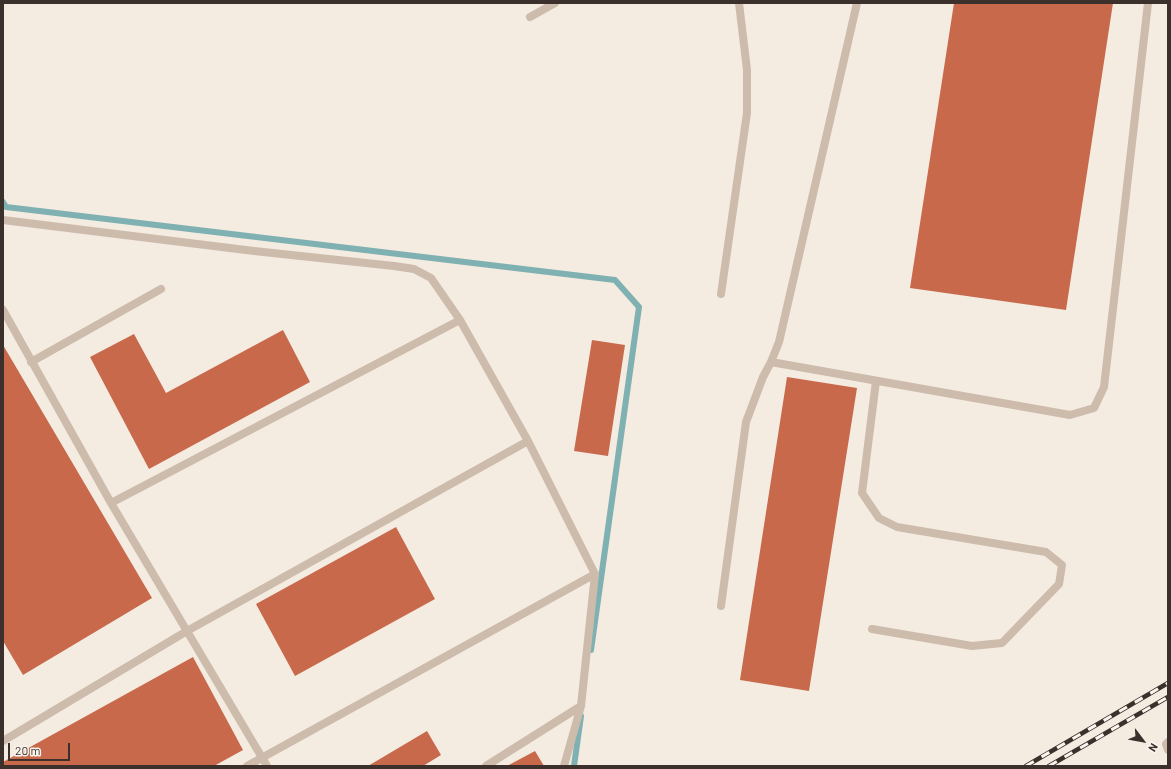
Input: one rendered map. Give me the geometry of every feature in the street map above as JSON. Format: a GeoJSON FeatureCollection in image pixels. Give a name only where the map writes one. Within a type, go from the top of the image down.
{"type":"FeatureCollection","features":[{"type":"Feature","properties":{"kind":"lane"},"geometry":{"type":"LineString","coordinates":[[530,17],[555,3]]}},
{"type":"Feature","properties":{"kind":"lane"},"geometry":{"type":"LineString","coordinates":[[720,294],[747,113],[747,70],[739,3]]}},
{"type":"Feature","properties":{"kind":"lane"},"geometry":{"type":"LineString","coordinates":[[721,606],[746,422],[763,377],[779,342],[857,3]]}},
{"type":"Feature","properties":{"kind":"lane"},"geometry":{"type":"LineString","coordinates":[[771,362],[1070,415],[1094,408],[1104,387],[1148,3]]}},
{"type":"Feature","properties":{"kind":"lane"},"geometry":{"type":"LineString","coordinates":[[3,220],[414,269],[431,278],[460,320],[528,441],[595,574],[581,706],[564,766]]}},
{"type":"Feature","properties":{"kind":"lane"},"geometry":{"type":"LineString","coordinates":[[31,362],[161,289]]}},
{"type":"Feature","properties":{"kind":"lane"},"geometry":{"type":"LineString","coordinates":[[3,310],[112,503],[267,766]]}},
{"type":"Feature","properties":{"kind":"lane"},"geometry":{"type":"LineString","coordinates":[[112,503],[460,320]]}},
{"type":"Feature","properties":{"kind":"lane"},"geometry":{"type":"LineString","coordinates":[[872,629],[972,646],[1002,643],[1059,584],[1062,565],[1046,552],[897,527],[879,518],[862,493],[876,381]]}},
{"type":"Feature","properties":{"kind":"lane"},"geometry":{"type":"LineString","coordinates":[[3,741],[188,631],[528,441]]}},
{"type":"Feature","properties":{"kind":"lane"},"geometry":{"type":"LineString","coordinates":[[246,766],[595,574]]}},
{"type":"Feature","properties":{"kind":"lane"},"geometry":{"type":"LineString","coordinates":[[486,766],[581,706]]}},
{"type":"Feature","properties":{"kind":"lane"},"geometry":{"type":"LineString","coordinates":[[1168,742],[1166,744],[1168,750]]}},
{"type":"Feature","properties":{"kind":"building"},"geometry":{"type":"Polygon","coordinates":[[[954,3],[1113,3],[1066,310],[910,288],[954,3]]]}},
{"type":"Feature","properties":{"kind":"building"},"geometry":{"type":"Polygon","coordinates":[[[283,330],[310,382],[149,469],[90,357],[134,334],[166,393],[283,330]]]}},
{"type":"Feature","properties":{"kind":"building"},"geometry":{"type":"Polygon","coordinates":[[[592,340],[625,345],[608,456],[574,451],[592,340]]]}},
{"type":"Feature","properties":{"kind":"building"},"geometry":{"type":"Polygon","coordinates":[[[3,345],[152,598],[23,675],[3,641],[3,345]]]}},
{"type":"Feature","properties":{"kind":"building"},"geometry":{"type":"Polygon","coordinates":[[[787,377],[857,388],[809,691],[740,680],[787,377]]]}},
{"type":"Feature","properties":{"kind":"building"},"geometry":{"type":"Polygon","coordinates":[[[396,527],[435,599],[295,676],[256,604],[396,527]]]}},
{"type":"Feature","properties":{"kind":"building"},"geometry":{"type":"Polygon","coordinates":[[[193,657],[243,750],[214,766],[3,766],[3,762],[193,657]]]}},
{"type":"Feature","properties":{"kind":"building"},"geometry":{"type":"Polygon","coordinates":[[[427,731],[441,755],[423,766],[368,766],[427,731]]]}},
{"type":"Feature","properties":{"kind":"building"},"geometry":{"type":"Polygon","coordinates":[[[535,751],[544,766],[507,766],[535,751]]]}},
{"type":"Feature","properties":{"kind":"waterway"},"geometry":{"type":"LineString","coordinates":[[3,202],[6,207],[615,280],[639,307],[591,650]]}},
{"type":"Feature","properties":{"kind":"waterway"},"geometry":{"type":"LineString","coordinates":[[574,766],[581,716]]}},
{"type":"Feature","properties":{"kind":"railway"},"geometry":{"type":"LineString","coordinates":[[1026,766],[1168,683]]}},
{"type":"Feature","properties":{"kind":"railway"},"geometry":{"type":"LineString","coordinates":[[1049,766],[1168,697]]}}]}
